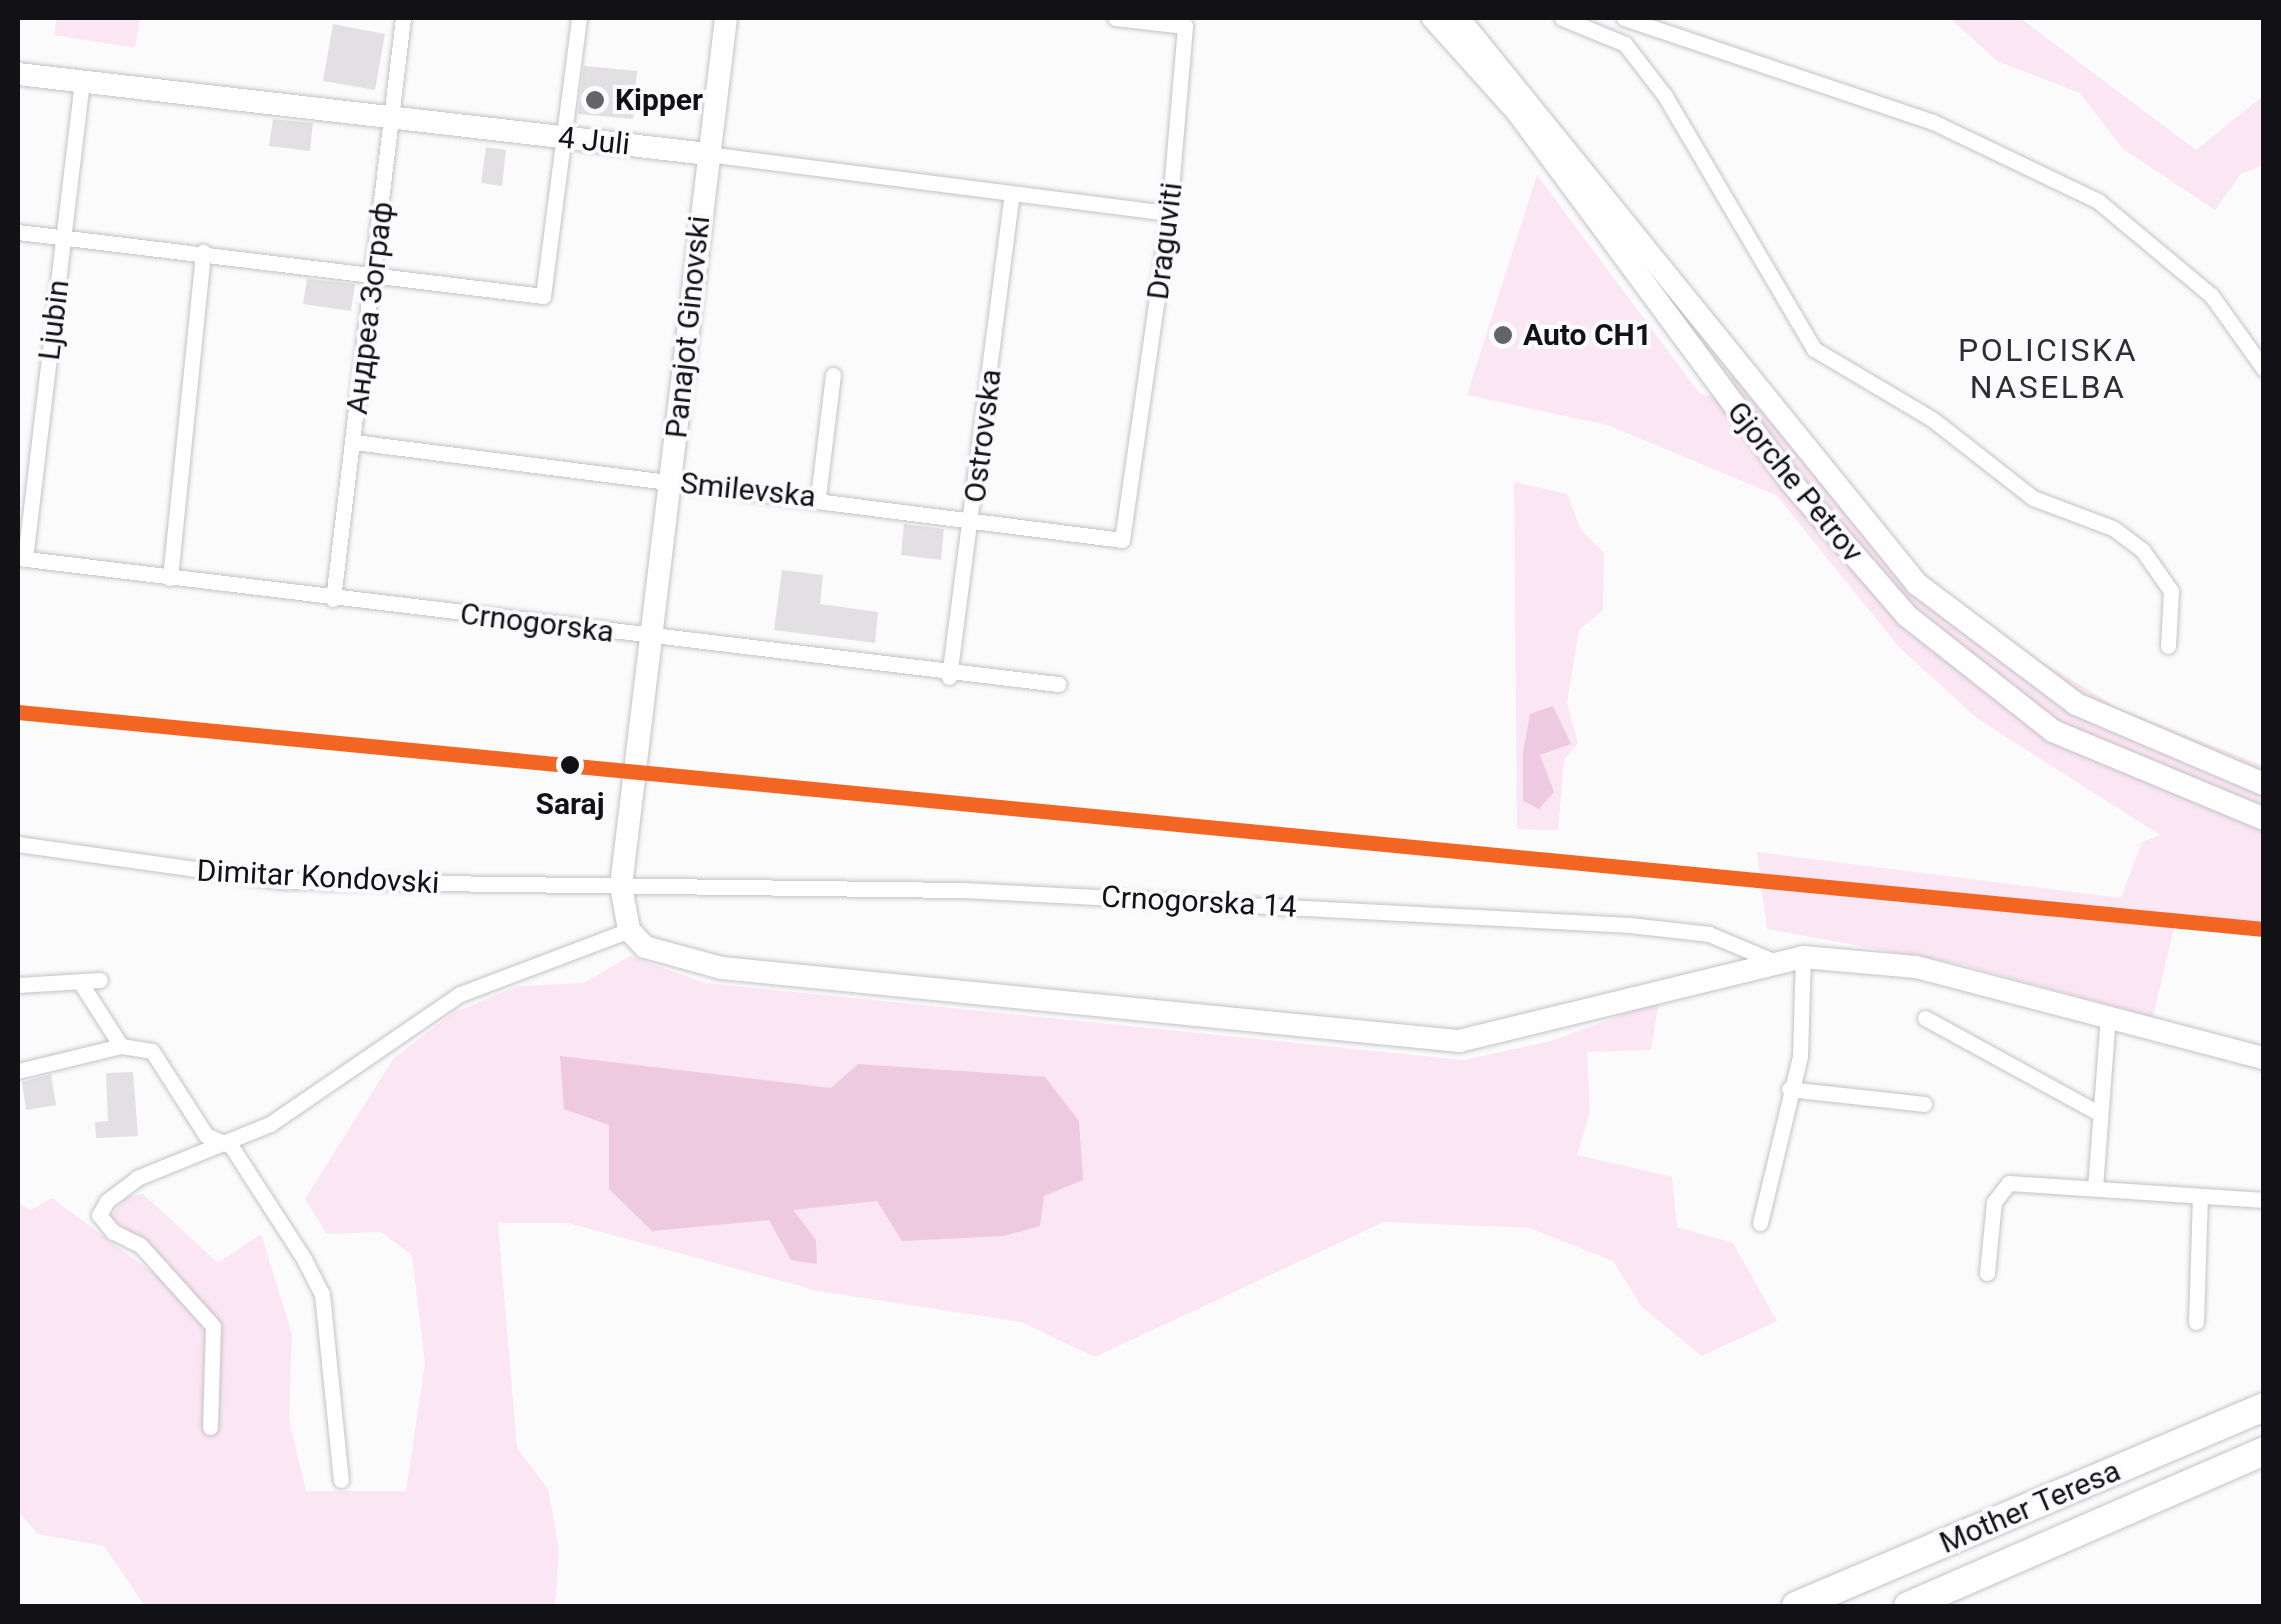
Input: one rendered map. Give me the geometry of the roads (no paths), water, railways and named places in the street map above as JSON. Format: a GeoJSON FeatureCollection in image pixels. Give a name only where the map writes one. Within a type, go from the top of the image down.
{"type":"FeatureCollection","features":[{"type":"Feature","properties":{"kind":"highway","name":"Mother Teresa"},"geometry":{"type":"LineString","coordinates":[[1796,1606],[2264,1407]]}},
{"type":"Feature","properties":{"kind":"highway","name":"Mother Teresa"},"geometry":{"type":"LineString","coordinates":[[1908,1606],[2264,1451]]}},
{"type":"Feature","properties":{"kind":"main road","name":"Panajot Ginovski"},"geometry":{"type":"LineString","coordinates":[[630,930],[621,886],[726,18]]}},
{"type":"Feature","properties":{"kind":"main road","name":"Gjorche Petrov"},"geometry":{"type":"LineString","coordinates":[[1433,18],[1529,128],[1791,482],[1907,616],[2053,730],[2264,819]]}},
{"type":"Feature","properties":{"kind":"main road","name":"Gjorche Petrov"},"geometry":{"type":"LineString","coordinates":[[1458,18],[1917,584],[2076,704],[2264,784]]}},
{"type":"Feature","properties":{"kind":"main road","name":"4 Juli"},"geometry":{"type":"LineString","coordinates":[[18,74],[707,154]]}},
{"type":"Feature","properties":{"kind":"main road"},"geometry":{"type":"LineString","coordinates":[[630,930],[645,947],[722,968],[1459,1041],[1772,960],[1803,957],[1916,966],[2264,1058]]}},
{"type":"Feature","properties":{"kind":"street","name":"Андреа Зограф"},"geometry":{"type":"LineString","coordinates":[[334,599],[404,18]]}},
{"type":"Feature","properties":{"kind":"street"},"geometry":{"type":"LineString","coordinates":[[18,232],[543,296],[578,18]]}},
{"type":"Feature","properties":{"kind":"street","name":"Draguviti"},"geometry":{"type":"LineString","coordinates":[[1115,18],[1185,26],[1170,213],[1129,524]]}},
{"type":"Feature","properties":{"kind":"street"},"geometry":{"type":"LineString","coordinates":[[1562,18],[1625,44],[1647,72],[1814,348],[1932,419],[2033,498],[2113,528],[2143,551],[2171,591],[2168,646]]}},
{"type":"Feature","properties":{"kind":"street"},"geometry":{"type":"LineString","coordinates":[[1624,18],[1933,122],[2098,200],[2211,296],[2264,369]]}},
{"type":"Feature","properties":{"kind":"street","name":"Ljubin"},"geometry":{"type":"LineString","coordinates":[[21,558],[82,82]]}},
{"type":"Feature","properties":{"kind":"street","name":"4 Juli"},"geometry":{"type":"LineString","coordinates":[[707,154],[1170,213]]}},
{"type":"Feature","properties":{"kind":"street","name":"Ostrovska"},"geometry":{"type":"LineString","coordinates":[[949,677],[1012,194]]}},
{"type":"Feature","properties":{"kind":"street"},"geometry":{"type":"LineString","coordinates":[[170,578],[204,252]]}},
{"type":"Feature","properties":{"kind":"street"},"geometry":{"type":"LineString","coordinates":[[818,497],[833,376]]}},
{"type":"Feature","properties":{"kind":"street","name":"Smilevska"},"geometry":{"type":"LineString","coordinates":[[354,442],[818,497],[1114,542],[1129,524]]}},
{"type":"Feature","properties":{"kind":"street","name":"Crnogorska"},"geometry":{"type":"LineString","coordinates":[[21,558],[949,677],[1058,684]]}},
{"type":"Feature","properties":{"kind":"street","name":"Dimitar Kondovski"},"geometry":{"type":"LineString","coordinates":[[18,844],[281,881],[621,886]]}},
{"type":"Feature","properties":{"kind":"street","name":"Crnogorska 14"},"geometry":{"type":"LineString","coordinates":[[621,886],[963,890],[1630,925],[1708,934],[1772,960]]}},
{"type":"Feature","properties":{"kind":"street"},"geometry":{"type":"LineString","coordinates":[[210,1427],[213,1326],[183,1286],[99,1214],[138,1178],[231,1146],[460,994],[630,930]]}},
{"type":"Feature","properties":{"kind":"street"},"geometry":{"type":"LineString","coordinates":[[1760,1224],[1789,1089],[1800,1056],[1803,957]]}},
{"type":"Feature","properties":{"kind":"street"},"geometry":{"type":"LineString","coordinates":[[18,986],[82,985],[100,980]]}},
{"type":"Feature","properties":{"kind":"street"},"geometry":{"type":"LineString","coordinates":[[82,985],[121,1046]]}},
{"type":"Feature","properties":{"kind":"street"},"geometry":{"type":"LineString","coordinates":[[2095,1188],[2097,1112],[2108,1015]]}},
{"type":"Feature","properties":{"kind":"street"},"geometry":{"type":"LineString","coordinates":[[1925,1018],[2097,1112]]}},
{"type":"Feature","properties":{"kind":"street"},"geometry":{"type":"LineString","coordinates":[[18,1071],[121,1046],[152,1051],[206,1135],[231,1146],[322,1294],[340,1480]]}},
{"type":"Feature","properties":{"kind":"street"},"geometry":{"type":"LineString","coordinates":[[1789,1089],[1924,1104]]}},
{"type":"Feature","properties":{"kind":"street"},"geometry":{"type":"LineString","coordinates":[[1987,1273],[2004,1186],[2264,1200]]}},
{"type":"Feature","properties":{"kind":"street"},"geometry":{"type":"LineString","coordinates":[[2196,1322],[2200,1196]]}},
{"type":"Feature","properties":{"kind":"place","name":"Kipper"},"geometry":{"type":"Point","coordinates":[595,100]}},
{"type":"Feature","properties":{"kind":"place","name":"Auto CH1"},"geometry":{"type":"Point","coordinates":[1503,335]}},
{"type":"Feature","properties":{"kind":"place","name":"Saraj"},"geometry":{"type":"Point","coordinates":[570,765]}},
{"type":"Feature","properties":{"kind":"district","name":"POLICISKA NASELBA"},"geometry":{"type":"Point","coordinates":[2048,370]}}]}
